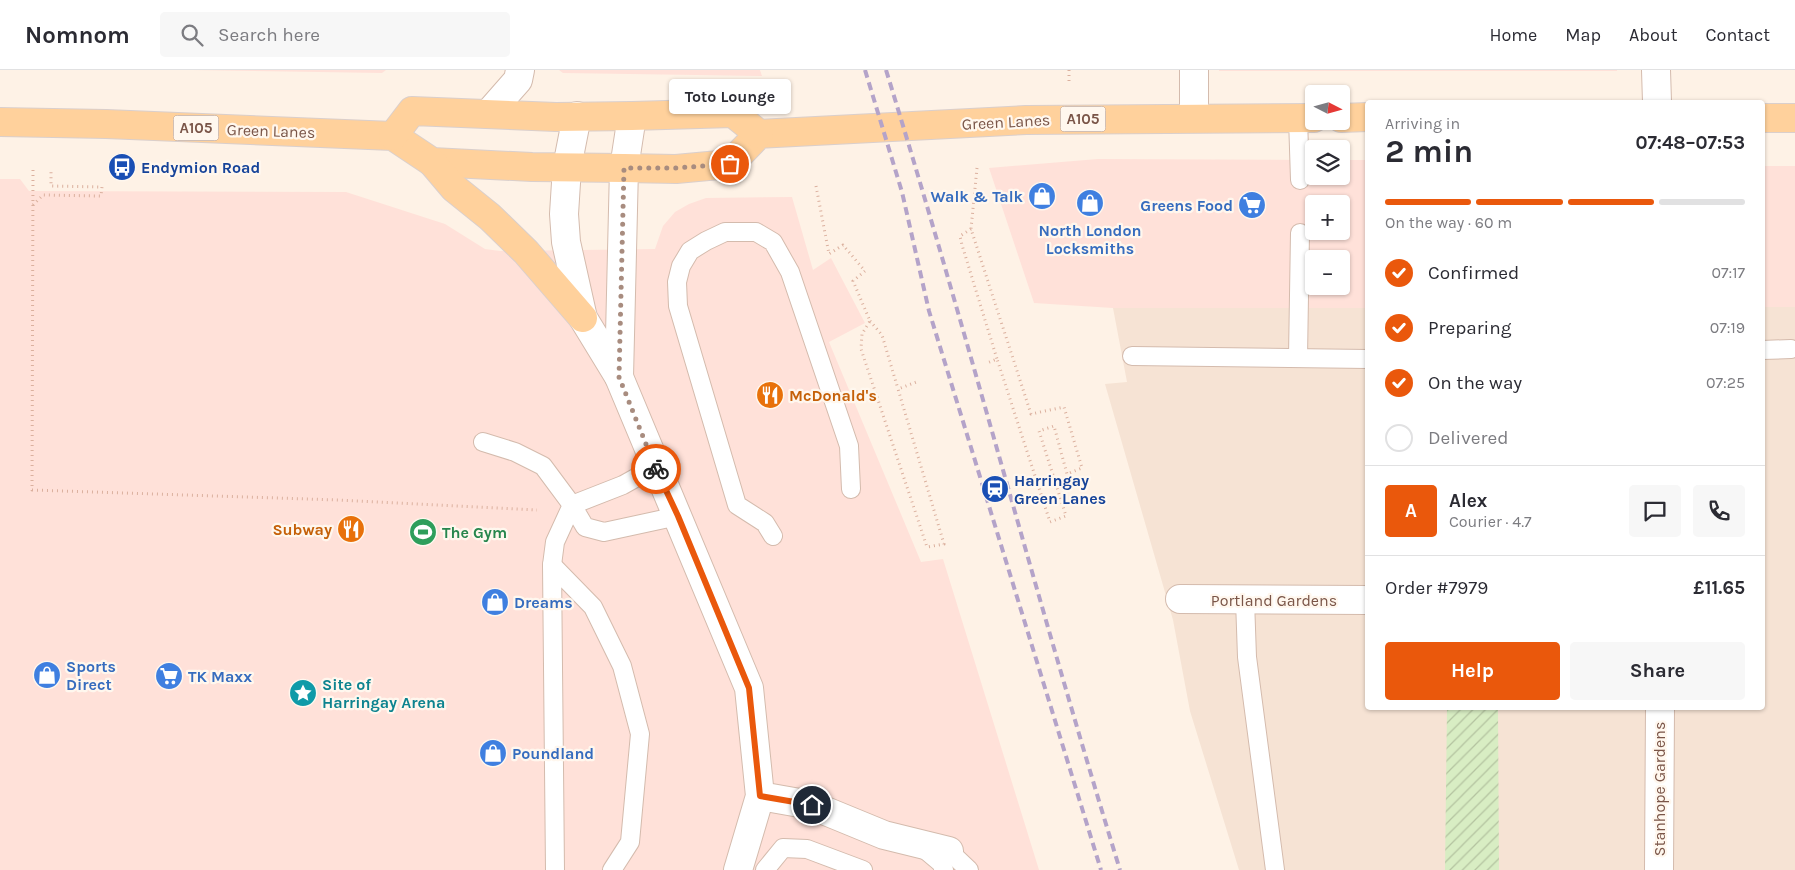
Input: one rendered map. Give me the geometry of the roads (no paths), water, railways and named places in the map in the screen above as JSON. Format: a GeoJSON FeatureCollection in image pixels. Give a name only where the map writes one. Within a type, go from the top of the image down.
{"type":"FeatureCollection","features":[{"type":"Feature","properties":{"kind":"main road"},"geometry":{"type":"LineString","coordinates":[[432,162],[567,168],[676,168],[730,164],[759,134],[733,113],[577,116],[412,111],[393,136],[432,162],[454,188],[496,223],[526,252],[583,318]]}},
{"type":"Feature","properties":{"kind":"main road"},"geometry":{"type":"LineString","coordinates":[[1350,118],[1365,117]]}},
{"type":"Feature","properties":{"kind":"main road","name":"Green Lanes"},"geometry":{"type":"LineString","coordinates":[[759,134],[1026,120],[1305,118]]}},
{"type":"Feature","properties":{"kind":"main road"},"geometry":{"type":"LineString","coordinates":[[1765,118],[1795,118]]}},
{"type":"Feature","properties":{"kind":"main road","name":"Green Lanes"},"geometry":{"type":"LineString","coordinates":[[0,122],[106,124],[393,136]]}},
{"type":"Feature","properties":{"kind":"street"},"geometry":{"type":"LineString","coordinates":[[489,113],[518,80],[520,70]]}},
{"type":"Feature","properties":{"kind":"street"},"geometry":{"type":"LineString","coordinates":[[1194,70],[1194,118]]}},
{"type":"Feature","properties":{"kind":"street"},"geometry":{"type":"LineString","coordinates":[[1656,70],[1656,100]]}},
{"type":"Feature","properties":{"kind":"street"},"geometry":{"type":"LineString","coordinates":[[577,116],[567,168],[564,214],[566,242],[583,318],[619,377],[749,688],[760,796],[738,870]]}},
{"type":"Feature","properties":{"kind":"street"},"geometry":{"type":"LineString","coordinates":[[619,377],[624,168],[632,116]]}},
{"type":"Feature","properties":{"kind":"street","name":"Portland Gardens"},"geometry":{"type":"LineString","coordinates":[[1180,599],[1365,600]]}},
{"type":"Feature","properties":{"kind":"street","name":"Stanhope Gardens"},"geometry":{"type":"LineString","coordinates":[[1659,870],[1660,710]]}},
{"type":"Feature","properties":{"kind":"street"},"geometry":{"type":"LineString","coordinates":[[760,796],[812,805],[884,835],[918,844],[947,861]]}},
{"type":"Feature","properties":{"kind":"lane"},"geometry":{"type":"LineString","coordinates":[[1300,180],[1305,128]]}},
{"type":"Feature","properties":{"kind":"lane"},"geometry":{"type":"LineString","coordinates":[[773,536],[765,523],[737,505],[678,306],[677,282],[681,266],[690,251],[706,240],[725,232],[756,232],[773,242],[790,272],[849,446],[851,489]]}},
{"type":"Feature","properties":{"kind":"lane"},"geometry":{"type":"LineString","coordinates":[[1298,358],[1300,233]]}},
{"type":"Feature","properties":{"kind":"lane"},"geometry":{"type":"LineString","coordinates":[[1765,350],[1791,349]]}},
{"type":"Feature","properties":{"kind":"lane"},"geometry":{"type":"LineString","coordinates":[[1132,356],[1365,359]]}},
{"type":"Feature","properties":{"kind":"lane"},"geometry":{"type":"LineString","coordinates":[[483,442],[515,452],[543,466],[585,526],[604,532],[678,516]]}},
{"type":"Feature","properties":{"kind":"lane"},"geometry":{"type":"LineString","coordinates":[[555,870],[552,566],[555,542],[572,505],[623,486],[655,467]]}},
{"type":"Feature","properties":{"kind":"lane"},"geometry":{"type":"LineString","coordinates":[[552,566],[593,607],[622,666],[640,734],[630,842],[612,870]]}},
{"type":"Feature","properties":{"kind":"lane"},"geometry":{"type":"LineString","coordinates":[[1245,600],[1247,657],[1275,870]]}},
{"type":"Feature","properties":{"kind":"lane"},"geometry":{"type":"LineString","coordinates":[[765,870],[783,848],[807,848],[863,870]]}},
{"type":"Feature","properties":{"kind":"lane"},"geometry":{"type":"LineString","coordinates":[[947,861],[969,870]]}},
{"type":"Feature","properties":{"kind":"railway"},"geometry":{"type":"LineString","coordinates":[[865,70],[902,192],[929,311],[1101,870]]}},
{"type":"Feature","properties":{"kind":"railway"},"geometry":{"type":"LineString","coordinates":[[886,70],[1120,870]]}},
{"type":"Feature","properties":{"kind":"place","name":"Toto Lounge"},"geometry":{"type":"Point","coordinates":[730,164]}},
{"type":"Feature","properties":{"kind":"place","name":"Endymion Road"},"geometry":{"type":"Point","coordinates":[122,167]}},
{"type":"Feature","properties":{"kind":"place","name":"Walk & Talk"},"geometry":{"type":"Point","coordinates":[1042,196]}},
{"type":"Feature","properties":{"kind":"place","name":"North London Locksmiths"},"geometry":{"type":"Point","coordinates":[1090,203]}},
{"type":"Feature","properties":{"kind":"place","name":"Greens Food"},"geometry":{"type":"Point","coordinates":[1252,205]}},
{"type":"Feature","properties":{"kind":"place","name":"McDonald's"},"geometry":{"type":"Point","coordinates":[770,395]}},
{"type":"Feature","properties":{"kind":"place","name":"Harringay Green Lanes"},"geometry":{"type":"Point","coordinates":[995,489]}},
{"type":"Feature","properties":{"kind":"place","name":"Subway"},"geometry":{"type":"Point","coordinates":[351,529]}},
{"type":"Feature","properties":{"kind":"place","name":"The Gym"},"geometry":{"type":"Point","coordinates":[423,532]}},
{"type":"Feature","properties":{"kind":"place","name":"Dreams"},"geometry":{"type":"Point","coordinates":[495,602]}},
{"type":"Feature","properties":{"kind":"place","name":"Sports Direct"},"geometry":{"type":"Point","coordinates":[47,675]}},
{"type":"Feature","properties":{"kind":"place","name":"TK Maxx"},"geometry":{"type":"Point","coordinates":[169,676]}},
{"type":"Feature","properties":{"kind":"place","name":"Site of Harringay Arena"},"geometry":{"type":"Point","coordinates":[303,693]}},
{"type":"Feature","properties":{"kind":"place","name":"Poundland"},"geometry":{"type":"Point","coordinates":[493,753]}}]}
